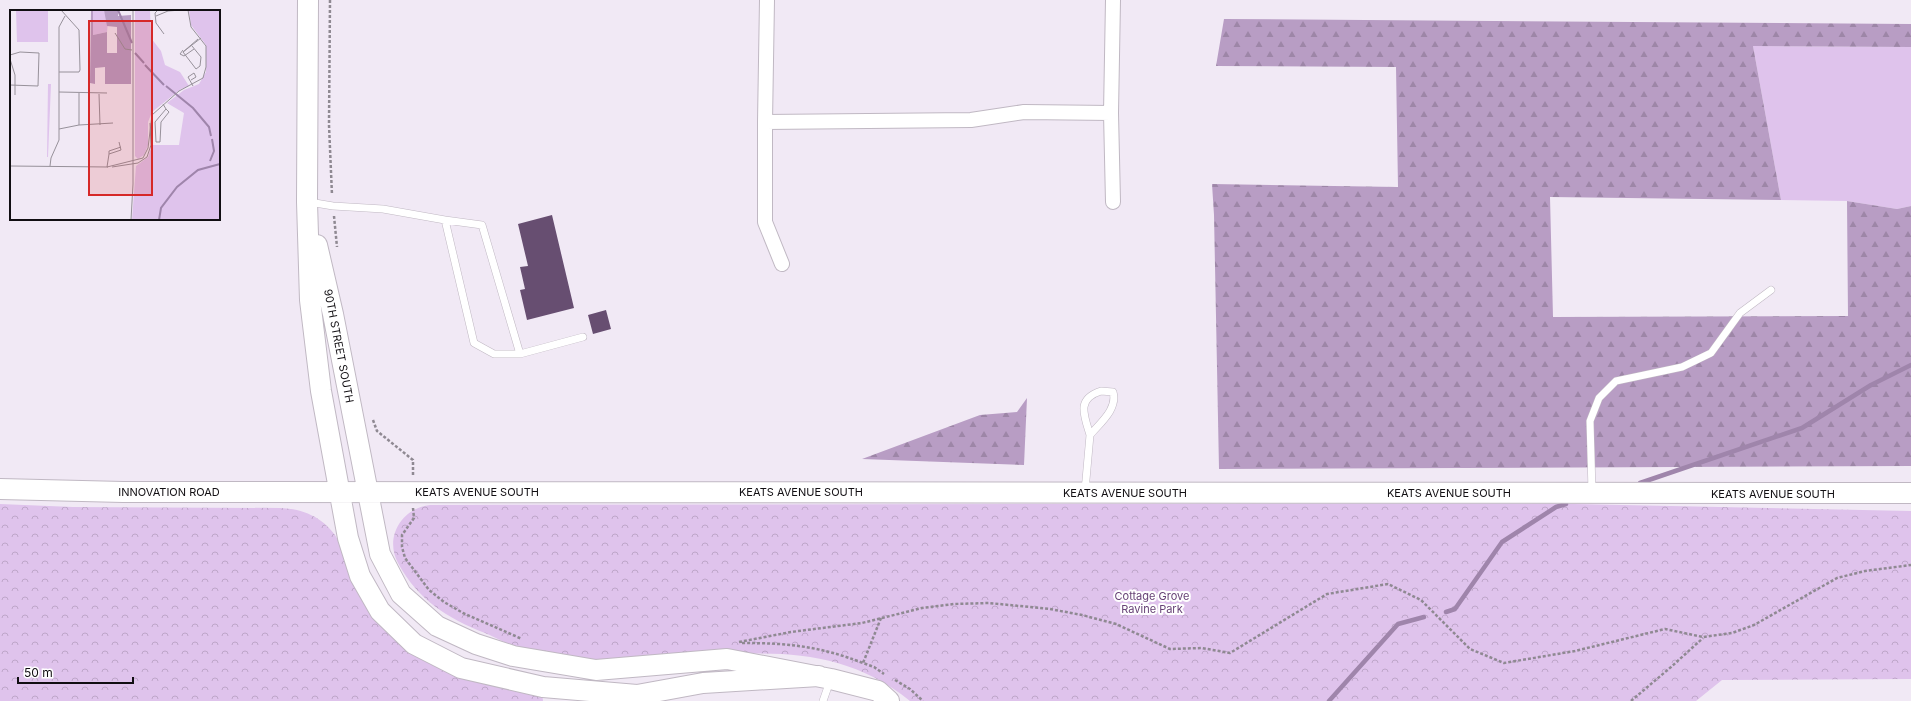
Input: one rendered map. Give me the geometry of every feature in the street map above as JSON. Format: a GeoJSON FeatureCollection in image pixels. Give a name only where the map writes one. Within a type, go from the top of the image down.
{"type":"FeatureCollection","features":[{"type":"Feature","properties":{"kind":"street","name":"90TH STREET SOUTH"},"geometry":{"type":"LineString","coordinates":[[308,0],[307,202],[310,300],[322,391],[338,491],[348,538],[360,576],[380,611],[414,644],[461,668],[543,687],[637,695],[703,683],[825,677]]}},
{"type":"Feature","properties":{"kind":"street"},"geometry":{"type":"LineString","coordinates":[[767,0],[764,122],[765,222],[782,264]]}},
{"type":"Feature","properties":{"kind":"street"},"geometry":{"type":"LineString","coordinates":[[1113,0],[1110,112],[1113,202]]}},
{"type":"Feature","properties":{"kind":"street"},"geometry":{"type":"LineString","coordinates":[[764,122],[971,120],[1024,112],[1110,112]]}},
{"type":"Feature","properties":{"kind":"street","name":"90TH STREET SOUTH"},"geometry":{"type":"LineString","coordinates":[[307,202],[333,314],[380,554],[401,594],[438,626],[476,644],[512,656],[596,670],[727,659],[825,677]]}},
{"type":"Feature","properties":{"kind":"street","name":"INNOVATION ROAD"},"geometry":{"type":"LineString","coordinates":[[0,489],[123,492],[338,491]]}},
{"type":"Feature","properties":{"kind":"street","name":"KEATS AVENUE SOUTH"},"geometry":{"type":"LineString","coordinates":[[338,491],[1085,493],[1911,492]]}},
{"type":"Feature","properties":{"kind":"street"},"geometry":{"type":"LineString","coordinates":[[825,677],[878,691],[889,701]]}},
{"type":"Feature","properties":{"kind":"lane"},"geometry":{"type":"LineString","coordinates":[[307,202],[333,206],[383,209],[482,225],[520,354]]}},
{"type":"Feature","properties":{"kind":"lane"},"geometry":{"type":"LineString","coordinates":[[445,220],[474,343],[494,354],[520,354],[583,337]]}},
{"type":"Feature","properties":{"kind":"lane"},"geometry":{"type":"LineString","coordinates":[[1592,493],[1590,421],[1599,398],[1616,381],[1682,367],[1711,353],[1740,313],[1771,290]]}},
{"type":"Feature","properties":{"kind":"lane"},"geometry":{"type":"LineString","coordinates":[[1085,493],[1090,436],[1084,412],[1086,400],[1091,394],[1101,391],[1113,392],[1115,400],[1113,408],[1090,436]]}},
{"type":"Feature","properties":{"kind":"lane"},"geometry":{"type":"LineString","coordinates":[[823,701],[825,677]]}},
{"type":"Feature","properties":{"kind":"path"},"geometry":{"type":"LineString","coordinates":[[330,0],[329,126],[333,206],[338,252]]}},
{"type":"Feature","properties":{"kind":"path"},"geometry":{"type":"LineString","coordinates":[[372,418],[377,431],[413,460],[414,518],[402,535],[402,547],[406,558],[429,590],[444,602],[463,613],[528,641]]}},
{"type":"Feature","properties":{"kind":"path"},"geometry":{"type":"LineString","coordinates":[[887,676],[874,667],[834,652],[812,647],[778,644],[736,643],[791,632],[862,623],[922,608],[954,604],[1020,605],[1050,609],[1116,624],[1170,649],[1202,648],[1230,653],[1327,594],[1388,584],[1421,600],[1470,649],[1504,663],[1575,651],[1666,629],[1703,637],[1732,633],[1754,625],[1837,578],[1865,571],[1911,565]]}},
{"type":"Feature","properties":{"kind":"path"},"geometry":{"type":"LineString","coordinates":[[863,663],[880,618]]}},
{"type":"Feature","properties":{"kind":"path"},"geometry":{"type":"LineString","coordinates":[[1631,701],[1703,637]]}},
{"type":"Feature","properties":{"kind":"path"},"geometry":{"type":"LineString","coordinates":[[894,680],[910,689],[923,701]]}},
{"type":"Feature","properties":{"kind":"green space"},"geometry":{"type":"Polygon","coordinates":[[[1224,19],[1911,24],[1911,47],[1753,46],[1781,200],[1550,197],[1553,317],[1848,316],[1847,201],[1897,209],[1911,206],[1911,466],[1219,469],[1214,215],[1212,184],[1398,187],[1396,67],[1216,66],[1224,19]]]}},
{"type":"Feature","properties":{"kind":"green space"},"geometry":{"type":"Polygon","coordinates":[[[1753,46],[1911,47],[1911,206],[1897,209],[1847,201],[1781,200],[1753,46]]]}},
{"type":"Feature","properties":{"kind":"green space"},"geometry":{"type":"Polygon","coordinates":[[[1027,398],[1024,465],[862,459],[980,415],[1017,412],[1027,398]]]}},
{"type":"Feature","properties":{"kind":"green space"},"geometry":{"type":"Polygon","coordinates":[[[0,504],[73,507],[281,508],[304,512],[324,523],[335,535],[389,629],[542,692],[543,701],[0,701],[0,504]]]}},
{"type":"Feature","properties":{"kind":"green space","name":"Cottage Grove Ravine Park"},"geometry":{"type":"Polygon","coordinates":[[[1574,504],[1911,511],[1911,679],[1722,680],[1696,701],[910,701],[874,677],[836,663],[796,655],[715,655],[633,660],[560,659],[534,655],[458,621],[435,606],[424,597],[406,576],[394,553],[393,543],[398,525],[404,518],[420,507],[430,505],[1574,504]]]}},
{"type":"Feature","properties":{"kind":"building"},"geometry":{"type":"Polygon","coordinates":[[[552,215],[574,308],[527,320],[520,290],[525,289],[520,267],[528,266],[518,224],[552,215]]]}},
{"type":"Feature","properties":{"kind":"building"},"geometry":{"type":"Polygon","coordinates":[[[606,310],[611,329],[593,334],[588,315],[606,310]]]}},
{"type":"Feature","properties":{"kind":"waterway"},"geometry":{"type":"LineString","coordinates":[[1640,483],[1802,428],[1871,385],[1911,365]]}},
{"type":"Feature","properties":{"kind":"waterway"},"geometry":{"type":"LineString","coordinates":[[1446,612],[1455,609],[1502,542],[1556,507],[1566,504]]}},
{"type":"Feature","properties":{"kind":"waterway"},"geometry":{"type":"LineString","coordinates":[[1329,701],[1398,624],[1424,617]]}}]}
